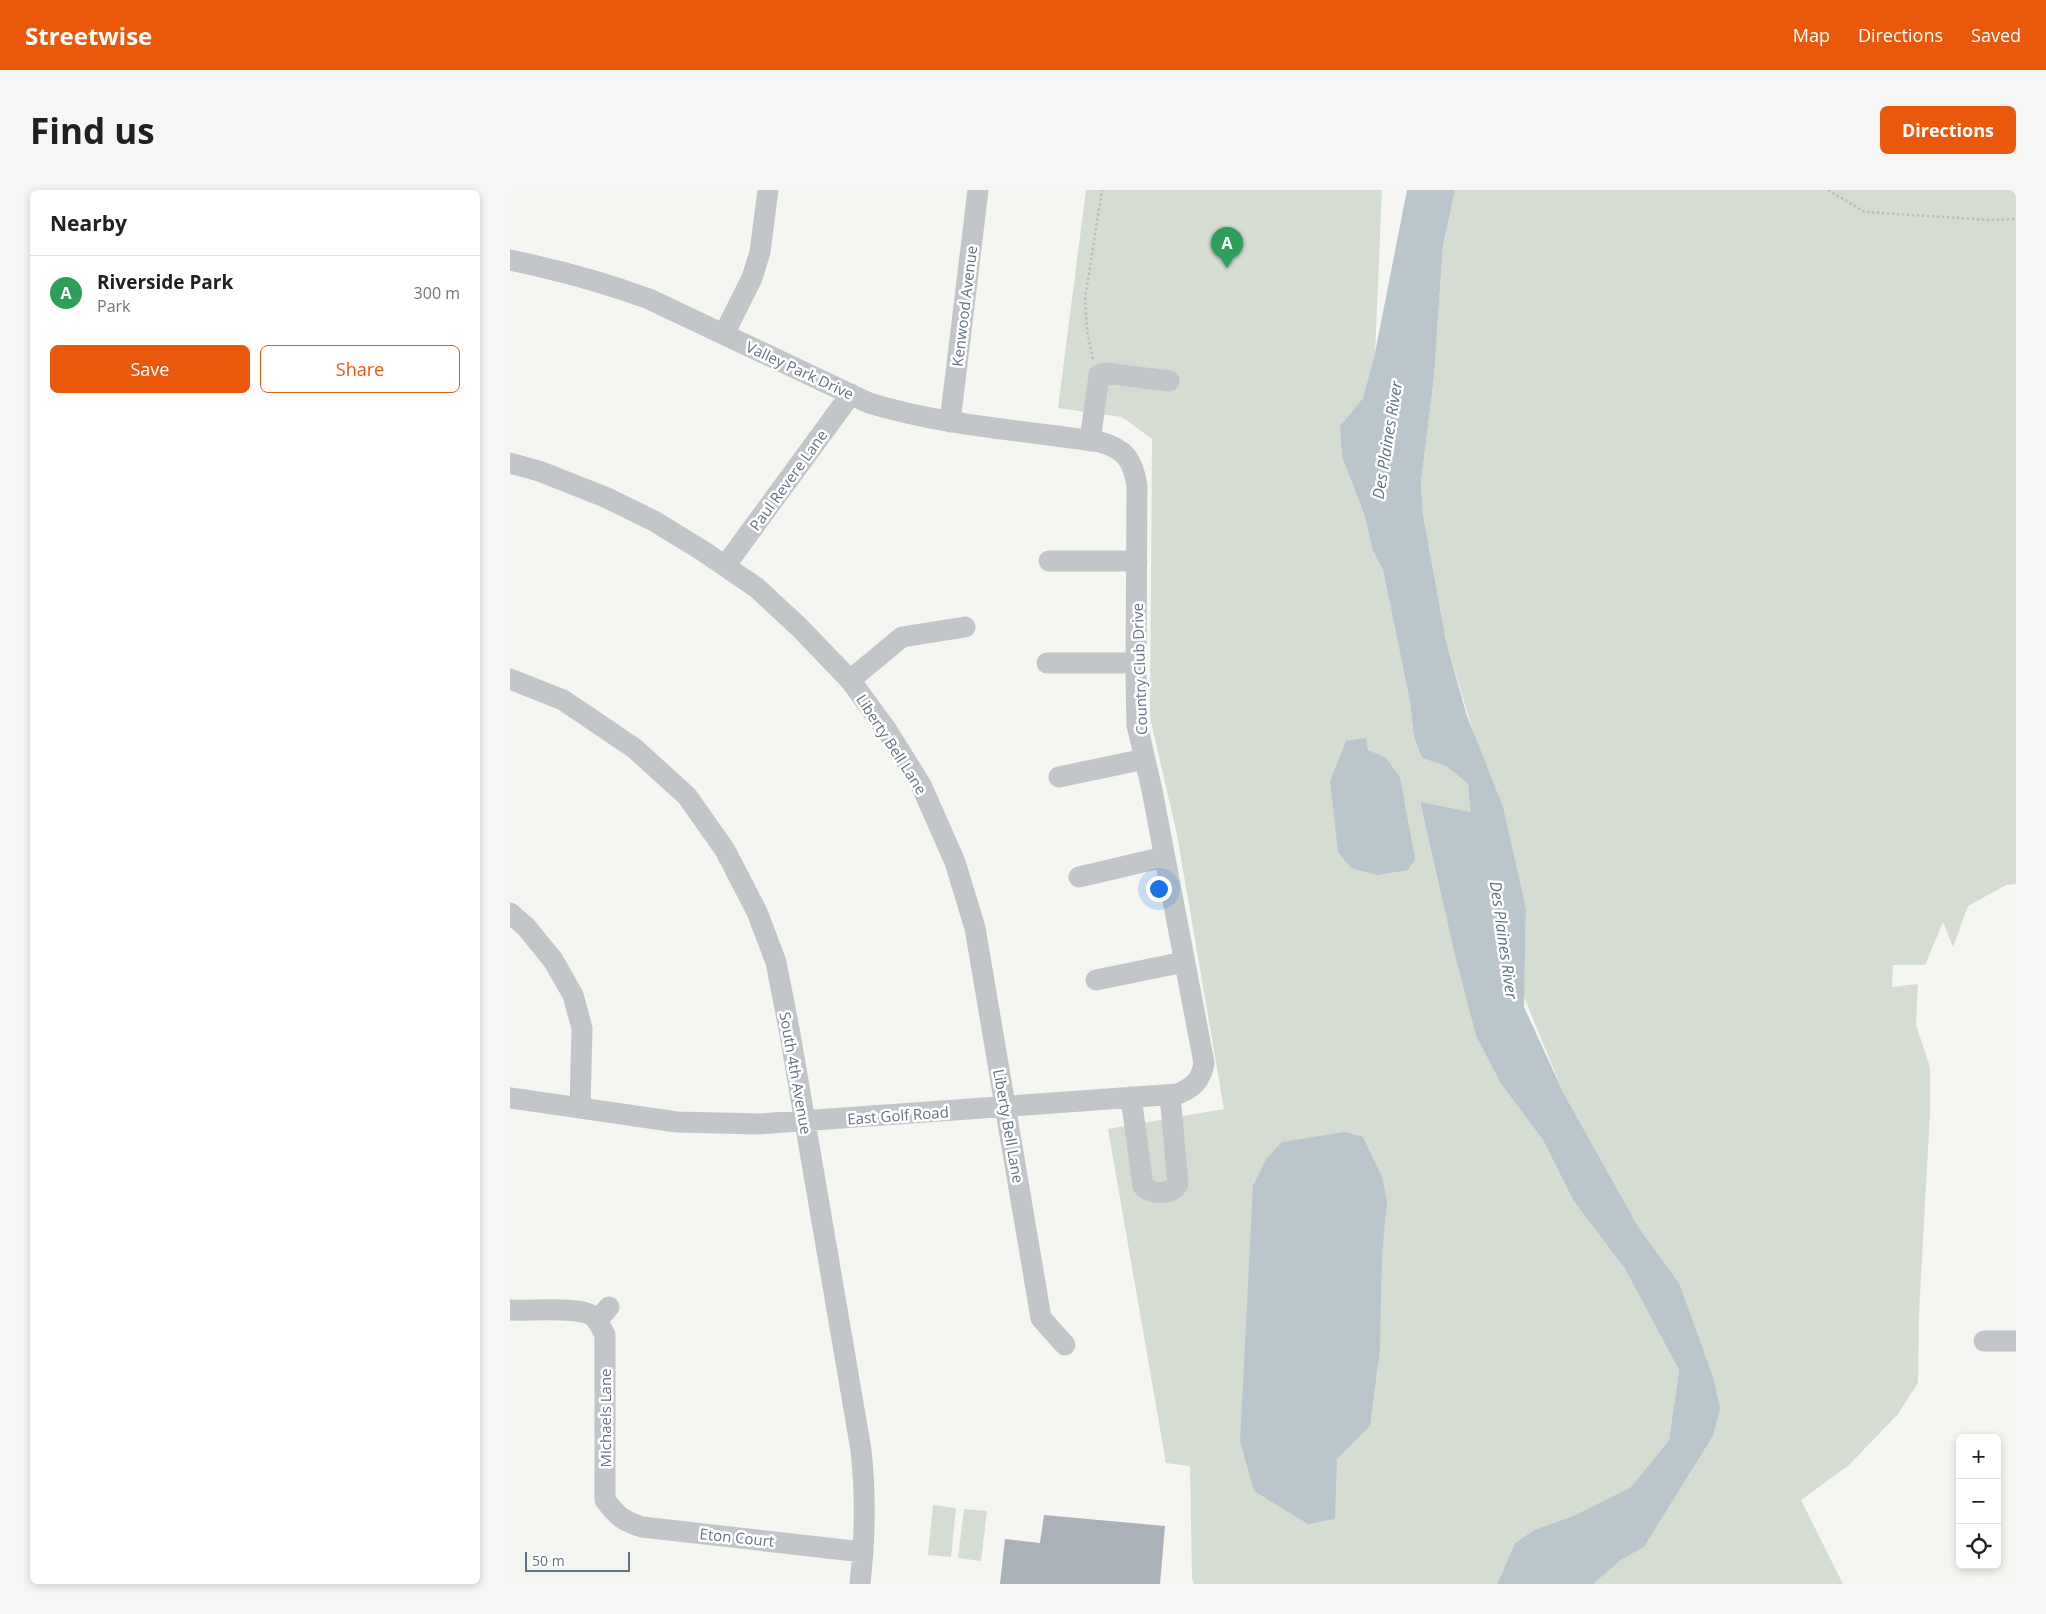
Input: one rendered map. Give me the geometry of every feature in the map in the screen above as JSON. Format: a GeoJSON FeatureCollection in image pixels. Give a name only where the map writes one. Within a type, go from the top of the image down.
{"type":"FeatureCollection","features":[{"type":"Feature","properties":{"kind":"street"},"geometry":{"type":"LineString","coordinates":[[724,334],[752,278],[760,252],[768,190]]}},
{"type":"Feature","properties":{"kind":"street","name":"Kenwood Avenue"},"geometry":{"type":"LineString","coordinates":[[950,422],[978,190]]}},
{"type":"Feature","properties":{"kind":"street","name":"Valley Park Drive"},"geometry":{"type":"LineString","coordinates":[[510,260],[563,271],[649,299],[869,403],[904,414],[1095,442]]}},
{"type":"Feature","properties":{"kind":"street"},"geometry":{"type":"LineString","coordinates":[[1095,442],[1099,375],[1105,373],[1169,381]]}},
{"type":"Feature","properties":{"kind":"street","name":"Paul Revere Lane"},"geometry":{"type":"LineString","coordinates":[[725,566],[851,394]]}},
{"type":"Feature","properties":{"kind":"street","name":"Country Club Drive"},"geometry":{"type":"LineString","coordinates":[[1095,442],[1111,445],[1124,454],[1134,467],[1137,486],[1137,725],[1192,999]]}},
{"type":"Feature","properties":{"kind":"street","name":"Liberty Bell Lane"},"geometry":{"type":"LineString","coordinates":[[510,463],[539,471],[605,497],[654,521],[758,588],[850,680],[886,729],[921,785],[955,862],[975,928],[1041,1318],[1065,1345]]}},
{"type":"Feature","properties":{"kind":"street"},"geometry":{"type":"LineString","coordinates":[[1049,560],[1137,560]]}},
{"type":"Feature","properties":{"kind":"street"},"geometry":{"type":"LineString","coordinates":[[850,680],[902,638],[965,628]]}},
{"type":"Feature","properties":{"kind":"street"},"geometry":{"type":"LineString","coordinates":[[1047,663],[1136,663]]}},
{"type":"Feature","properties":{"kind":"street","name":"South 4th Avenue"},"geometry":{"type":"LineString","coordinates":[[510,679],[563,700],[634,748],[687,796],[725,850],[757,912],[776,962],[861,1450],[865,1490],[860,1584]]}},
{"type":"Feature","properties":{"kind":"street"},"geometry":{"type":"LineString","coordinates":[[1059,777],[1145,759]]}},
{"type":"Feature","properties":{"kind":"street"},"geometry":{"type":"LineString","coordinates":[[1079,877],[1164,857]]}},
{"type":"Feature","properties":{"kind":"street"},"geometry":{"type":"LineString","coordinates":[[510,913],[526,927],[553,960],[574,994],[582,1028],[580,1108]]}},
{"type":"Feature","properties":{"kind":"street"},"geometry":{"type":"LineString","coordinates":[[1096,980],[1184,962]]}},
{"type":"Feature","properties":{"kind":"street","name":"East Golf Road"},"geometry":{"type":"LineString","coordinates":[[510,1098],[677,1122],[759,1124],[1178,1094],[1190,1089],[1202,1075],[1204,1063],[1192,999]]}},
{"type":"Feature","properties":{"kind":"street"},"geometry":{"type":"LineString","coordinates":[[1131,1097],[1143,1186],[1152,1191],[1164,1192],[1172,1190],[1178,1184],[1170,1094]]}},
{"type":"Feature","properties":{"kind":"street","name":"Michaels Lane"},"geometry":{"type":"LineString","coordinates":[[510,1310],[576,1311],[603,1314],[605,1335],[605,1500],[615,1513]]}},
{"type":"Feature","properties":{"kind":"street"},"geometry":{"type":"LineString","coordinates":[[1984,1341],[2016,1341]]}},
{"type":"Feature","properties":{"kind":"street","name":"Eton Court"},"geometry":{"type":"LineString","coordinates":[[615,1513],[626,1522],[642,1527],[863,1552]]}},
{"type":"Feature","properties":{"kind":"path"},"geometry":{"type":"LineString","coordinates":[[1099,375],[1087,331],[1084,299],[1102,190]]}},
{"type":"Feature","properties":{"kind":"path"},"geometry":{"type":"LineString","coordinates":[[1828,190],[1865,212],[1974,219],[2016,219]]}},
{"type":"Feature","properties":{"kind":"shaded area"},"geometry":{"type":"Polygon","coordinates":[[[1086,190],[1382,190],[1375,353],[1363,398],[1340,426],[1342,457],[1364,514],[1373,551],[1383,570],[1410,702],[1414,739],[1422,758],[1446,766],[1468,784],[1472,812],[1420,803],[1455,956],[1476,1036],[1501,1084],[1543,1140],[1573,1200],[1625,1269],[1679,1370],[1669,1440],[1631,1487],[1573,1516],[1534,1530],[1515,1543],[1497,1584],[1194,1584],[1192,1578],[1190,1466],[1166,1463],[1108,1129],[1224,1109],[1177,835],[1150,717],[1152,439],[1122,417],[1058,408],[1086,190]]]}},
{"type":"Feature","properties":{"kind":"shaded area"},"geometry":{"type":"Polygon","coordinates":[[[1455,190],[2016,190],[2016,884],[2006,885],[1968,906],[1953,947],[1943,922],[1925,965],[1893,965],[1892,987],[1918,984],[1916,1025],[1930,1067],[1930,1113],[1919,1313],[1918,1383],[1898,1414],[1849,1465],[1801,1500],[1843,1584],[1593,1584],[1621,1560],[1644,1547],[1713,1436],[1679,1283],[1639,1228],[1564,1094],[1524,997],[1526,909],[1446,641],[1423,514],[1421,482],[1434,377],[1443,246],[1455,190]]]}},
{"type":"Feature","properties":{"kind":"shaded area"},"geometry":{"type":"Polygon","coordinates":[[[933,1505],[956,1508],[951,1557],[928,1555],[933,1505]]]}},
{"type":"Feature","properties":{"kind":"shaded area"},"geometry":{"type":"Polygon","coordinates":[[[964,1509],[987,1511],[981,1561],[958,1558],[964,1509]]]}},
{"type":"Feature","properties":{"kind":"water","name":"Des Plaines River"},"geometry":{"type":"Polygon","coordinates":[[[1407,190],[1455,190],[1443,246],[1434,377],[1421,482],[1423,514],[1446,641],[1467,716],[1503,807],[1526,909],[1524,1007],[1564,1094],[1639,1228],[1679,1283],[1713,1377],[1720,1408],[1713,1436],[1644,1547],[1621,1560],[1593,1584],[1497,1584],[1515,1543],[1534,1530],[1573,1516],[1631,1487],[1669,1440],[1679,1370],[1625,1269],[1573,1200],[1543,1140],[1501,1084],[1476,1036],[1455,956],[1420,802],[1471,812],[1468,784],[1446,766],[1422,758],[1414,738],[1410,702],[1383,570],[1373,551],[1364,514],[1342,457],[1340,426],[1363,398],[1375,353],[1407,190]]]}},
{"type":"Feature","properties":{"kind":"water"},"geometry":{"type":"Polygon","coordinates":[[[1366,738],[1368,750],[1386,758],[1400,777],[1415,859],[1408,870],[1377,875],[1351,868],[1338,852],[1330,781],[1346,741],[1366,738]]]}},
{"type":"Feature","properties":{"kind":"water"},"geometry":{"type":"Polygon","coordinates":[[[1345,1132],[1363,1137],[1382,1177],[1387,1201],[1382,1256],[1380,1348],[1370,1426],[1337,1459],[1335,1519],[1308,1524],[1254,1491],[1240,1441],[1253,1186],[1266,1159],[1282,1142],[1345,1132]]]}},
{"type":"Feature","properties":{"kind":"building"},"geometry":{"type":"Polygon","coordinates":[[[1044,1515],[1165,1526],[1160,1584],[1000,1584],[1005,1539],[1040,1543],[1044,1515]]]}},
{"type":"Feature","properties":{"kind":"place","name":"Riverside Park"},"geometry":{"type":"Point","coordinates":[1227,268]}}]}
